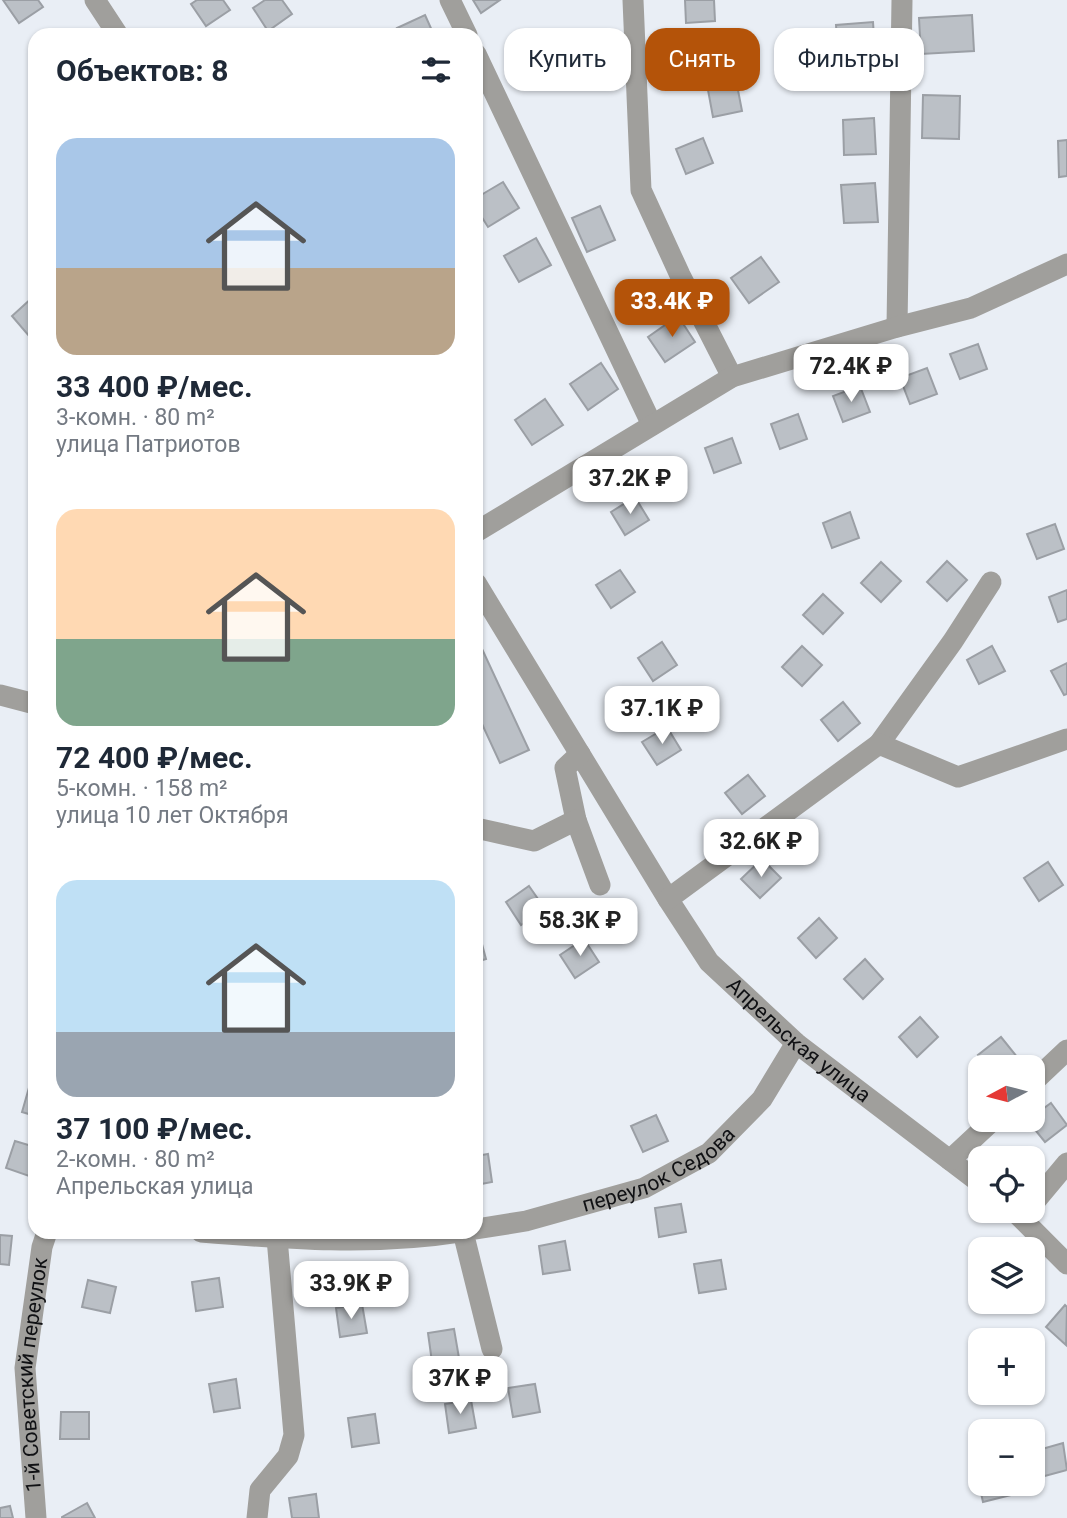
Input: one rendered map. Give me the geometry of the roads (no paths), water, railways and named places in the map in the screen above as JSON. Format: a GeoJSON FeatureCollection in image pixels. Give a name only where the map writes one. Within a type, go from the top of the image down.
{"type":"FeatureCollection","features":[{"type":"Feature","properties":{"kind":"street"},"geometry":{"type":"LineString","coordinates":[[95,0],[113,28]]}},
{"type":"Feature","properties":{"kind":"street"},"geometry":{"type":"LineString","coordinates":[[450,0],[464,28]]}},
{"type":"Feature","properties":{"kind":"street"},"geometry":{"type":"LineString","coordinates":[[633,0],[641,190],[680,275],[732,377]]}},
{"type":"Feature","properties":{"kind":"street"},"geometry":{"type":"LineString","coordinates":[[897,327],[902,0]]}},
{"type":"Feature","properties":{"kind":"street"},"geometry":{"type":"LineString","coordinates":[[483,69],[652,425]]}},
{"type":"Feature","properties":{"kind":"street"},"geometry":{"type":"LineString","coordinates":[[483,528],[732,377],[897,327],[971,308],[1067,264]]}},
{"type":"Feature","properties":{"kind":"street"},"geometry":{"type":"LineString","coordinates":[[668,899],[879,744],[953,641],[991,582]]}},
{"type":"Feature","properties":{"kind":"street","name":"Апрельская улица"},"geometry":{"type":"LineString","coordinates":[[483,610],[580,754],[709,962],[796,1043],[968,1174]]}},
{"type":"Feature","properties":{"kind":"street"},"geometry":{"type":"LineString","coordinates":[[0,695],[28,702]]}},
{"type":"Feature","properties":{"kind":"street"},"geometry":{"type":"LineString","coordinates":[[879,744],[957,776],[1067,739]]}},
{"type":"Feature","properties":{"kind":"street"},"geometry":{"type":"LineString","coordinates":[[580,754],[565,768],[576,820],[600,885]]}},
{"type":"Feature","properties":{"kind":"street"},"geometry":{"type":"LineString","coordinates":[[483,830],[534,841],[576,820]]}},
{"type":"Feature","properties":{"kind":"street","name":"переулок Седова"},"geometry":{"type":"LineString","coordinates":[[483,1229],[526,1221],[644,1188],[709,1153],[762,1100],[796,1043]]}},
{"type":"Feature","properties":{"kind":"street"},"geometry":{"type":"LineString","coordinates":[[1045,1071],[1067,1050]]}},
{"type":"Feature","properties":{"kind":"street"},"geometry":{"type":"LineString","coordinates":[[950,1160],[980,1132]]}},
{"type":"Feature","properties":{"kind":"street"},"geometry":{"type":"LineString","coordinates":[[1045,1188],[1067,1163]]}},
{"type":"Feature","properties":{"kind":"street"},"geometry":{"type":"LineString","coordinates":[[1034,1223],[1067,1264]]}},
{"type":"Feature","properties":{"kind":"street","name":"1-й Советский переулок"},"geometry":{"type":"LineString","coordinates":[[36,1518],[25,1368],[45,1239]]}},
{"type":"Feature","properties":{"kind":"street"},"geometry":{"type":"LineString","coordinates":[[257,1518],[260,1490],[288,1456],[294,1435],[277,1239]]}},
{"type":"Feature","properties":{"kind":"street"},"geometry":{"type":"LineString","coordinates":[[290,1239],[363,1239]]}},
{"type":"Feature","properties":{"kind":"street"},"geometry":{"type":"LineString","coordinates":[[464,1239],[492,1349]]}}]}
